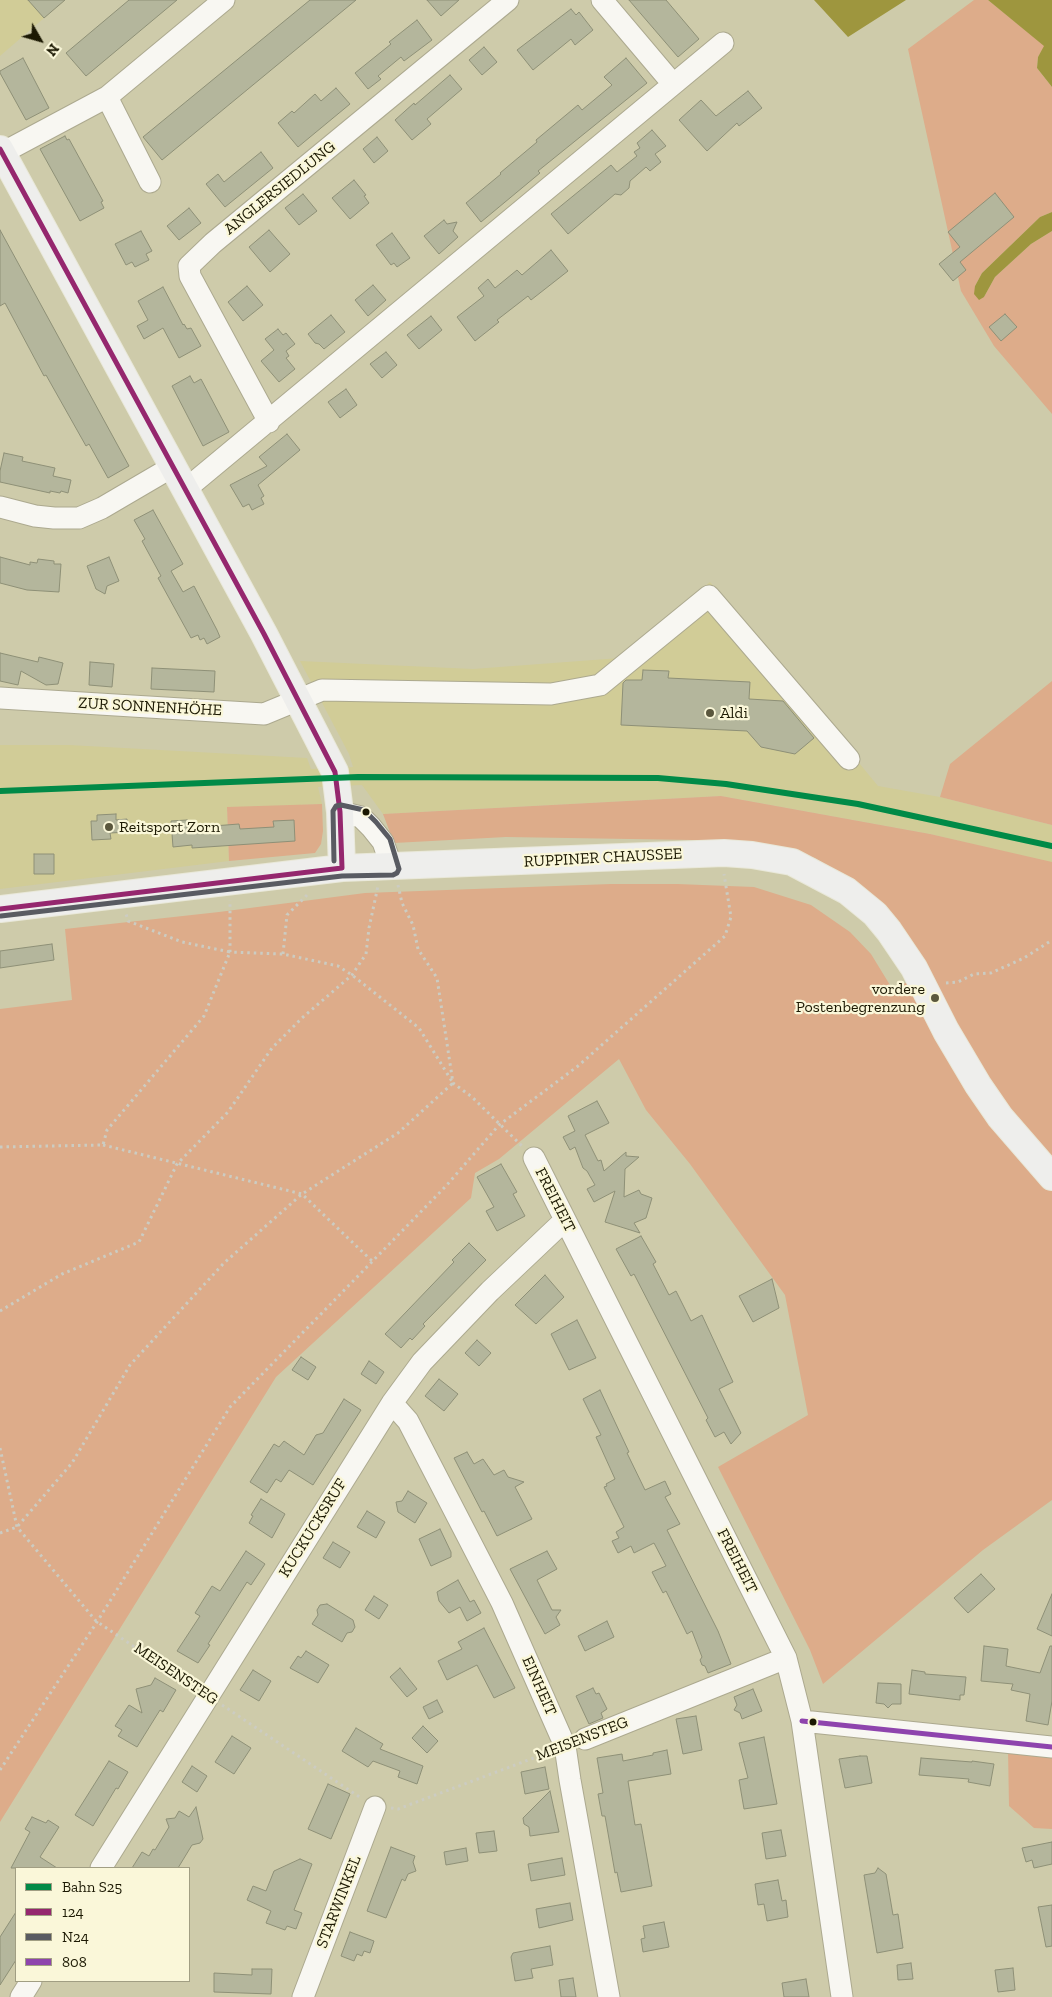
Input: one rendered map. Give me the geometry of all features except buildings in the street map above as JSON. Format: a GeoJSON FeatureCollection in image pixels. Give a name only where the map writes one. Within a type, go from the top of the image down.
{"type":"FeatureCollection","features":[{"type":"Feature","properties":{"kind":"main road"},"geometry":{"type":"LineString","coordinates":[[1,151],[264,634],[335,772],[340,812],[342,868]]}},
{"type":"Feature","properties":{"kind":"main road","name":"RUPPINER CHAUSSEE"},"geometry":{"type":"LineString","coordinates":[[0,909],[342,868],[389,879],[724,853],[774,858],[792,862],[847,891],[874,914],[889,931],[914,968],[978,1085],[1000,1117],[1052,1177]]}},
{"type":"Feature","properties":{"kind":"street"},"geometry":{"type":"LineString","coordinates":[[1,151],[107,97],[224,0]]}},
{"type":"Feature","properties":{"kind":"street","name":"ANGLERSIEDLUNG"},"geometry":{"type":"LineString","coordinates":[[269,422],[190,276],[189,266],[221,236],[508,0]]}},
{"type":"Feature","properties":{"kind":"street"},"geometry":{"type":"LineString","coordinates":[[602,0],[673,84]]}},
{"type":"Feature","properties":{"kind":"street"},"geometry":{"type":"LineString","coordinates":[[186,489],[723,43]]}},
{"type":"Feature","properties":{"kind":"street"},"geometry":{"type":"LineString","coordinates":[[107,97],[150,182]]}},
{"type":"Feature","properties":{"kind":"street"},"geometry":{"type":"LineString","coordinates":[[0,507],[35,516],[79,518],[102,508],[172,466]]}},
{"type":"Feature","properties":{"kind":"street","name":"ZUR SONNENHÖHE"},"geometry":{"type":"LineString","coordinates":[[0,698],[264,714],[296,699],[322,690],[551,694],[600,684],[709,596],[849,759]]}},
{"type":"Feature","properties":{"kind":"street"},"geometry":{"type":"LineString","coordinates":[[340,812],[361,817],[383,842],[389,879]]}},
{"type":"Feature","properties":{"kind":"street","name":"FREIHEIT"},"geometry":{"type":"LineString","coordinates":[[534,1158],[786,1658],[802,1722],[842,1997]]}},
{"type":"Feature","properties":{"kind":"street","name":"KUCKUCKSRUF"},"geometry":{"type":"LineString","coordinates":[[102,1867],[392,1403],[422,1362],[490,1291],[565,1220]]}},
{"type":"Feature","properties":{"kind":"street","name":"EINHEIT"},"geometry":{"type":"LineString","coordinates":[[392,1403],[408,1421],[502,1603],[566,1746],[570,1780],[609,1997]]}},
{"type":"Feature","properties":{"kind":"street","name":"MEISENSTEG"},"geometry":{"type":"LineString","coordinates":[[585,1739],[786,1658]]}},
{"type":"Feature","properties":{"kind":"street"},"geometry":{"type":"LineString","coordinates":[[802,1722],[1052,1747]]}},
{"type":"Feature","properties":{"kind":"street","name":"STARWINKEL"},"geometry":{"type":"LineString","coordinates":[[304,1997],[375,1807]]}},
{"type":"Feature","properties":{"kind":"street"},"geometry":{"type":"LineString","coordinates":[[20,1997],[30,1982]]}},
{"type":"Feature","properties":{"kind":"path"},"geometry":{"type":"LineString","coordinates":[[0,1770],[230,1407],[446,1186],[499,1125],[578,1066],[725,936],[731,917],[723,868]]}},
{"type":"Feature","properties":{"kind":"path"},"geometry":{"type":"LineString","coordinates":[[0,1310],[62,1274],[139,1242],[176,1164],[228,1112],[272,1048],[302,1018],[352,975],[366,954],[369,928],[389,879]]}},
{"type":"Feature","properties":{"kind":"path"},"geometry":{"type":"LineString","coordinates":[[389,879],[413,925],[418,949],[437,978],[453,1083]]}},
{"type":"Feature","properties":{"kind":"path"},"geometry":{"type":"LineString","coordinates":[[103,1145],[107,1130],[204,1016],[230,952],[230,882]]}},
{"type":"Feature","properties":{"kind":"path"},"geometry":{"type":"LineString","coordinates":[[283,954],[287,915],[308,894]]}},
{"type":"Feature","properties":{"kind":"path"},"geometry":{"type":"LineString","coordinates":[[119,895],[128,921],[182,942],[230,952],[283,954],[338,966],[419,1028],[453,1083],[472,1098],[534,1158]]}},
{"type":"Feature","properties":{"kind":"path"},"geometry":{"type":"LineString","coordinates":[[925,990],[939,982],[950,984],[974,974],[991,973],[1024,958],[1052,940]]}},
{"type":"Feature","properties":{"kind":"path"},"geometry":{"type":"LineString","coordinates":[[0,1533],[17,1526],[72,1464],[130,1365],[224,1263],[302,1194],[398,1133],[453,1083]]}},
{"type":"Feature","properties":{"kind":"path"},"geometry":{"type":"LineString","coordinates":[[0,1148],[103,1145],[302,1194],[372,1261]]}},
{"type":"Feature","properties":{"kind":"path"},"geometry":{"type":"LineString","coordinates":[[0,1448],[17,1526]]}},
{"type":"Feature","properties":{"kind":"path","name":"MEISENSTEG"},"geometry":{"type":"LineString","coordinates":[[17,1526],[96,1621],[356,1795]]}},
{"type":"Feature","properties":{"kind":"path","name":"MEISENSTEG"},"geometry":{"type":"LineString","coordinates":[[375,1807],[398,1808],[566,1746]]}},
{"type":"Feature","properties":{"kind":"shaded area"},"geometry":{"type":"Polygon","coordinates":[[[0,0],[65,0],[0,56],[0,0]]]}},
{"type":"Feature","properties":{"kind":"shaded area"},"geometry":{"type":"Polygon","coordinates":[[[814,0],[906,0],[848,37],[814,0]]]}},
{"type":"Feature","properties":{"kind":"shaded area"},"geometry":{"type":"Polygon","coordinates":[[[974,0],[988,0],[1045,46],[1038,57],[1037,68],[1052,87],[1052,212],[1040,217],[982,273],[975,286],[984,297],[995,277],[1031,244],[1052,231],[1052,414],[994,346],[961,291],[908,49],[974,0]]]}},
{"type":"Feature","properties":{"kind":"shaded area"},"geometry":{"type":"Polygon","coordinates":[[[988,0],[1052,0],[1052,87],[1037,68],[1038,57],[1044,46],[988,0]]]}},
{"type":"Feature","properties":{"kind":"shaded area"},"geometry":{"type":"Polygon","coordinates":[[[1052,212],[1052,231],[1031,244],[995,277],[984,297],[979,300],[974,294],[975,286],[982,273],[1040,217],[1052,212]]]}},
{"type":"Feature","properties":{"kind":"shaded area"},"geometry":{"type":"Polygon","coordinates":[[[710,582],[878,786],[940,797],[1052,825],[1052,863],[930,834],[721,796],[383,814],[362,785],[318,787],[322,804],[227,808],[229,861],[0,889],[0,745],[69,745],[307,758],[311,769],[353,767],[349,754],[300,661],[473,669],[620,658],[710,582]]]}},
{"type":"Feature","properties":{"kind":"shaded area"},"geometry":{"type":"Polygon","coordinates":[[[1052,681],[1052,825],[940,797],[950,764],[1052,681]]]}},
{"type":"Feature","properties":{"kind":"shaded area"},"geometry":{"type":"Polygon","coordinates":[[[721,796],[930,834],[1052,862],[1052,1500],[983,1550],[823,1684],[810,1650],[718,1467],[808,1415],[785,1295],[690,1164],[646,1110],[619,1059],[499,1159],[475,1173],[471,1198],[276,1377],[0,1822],[0,1009],[72,1000],[65,929],[365,893],[611,884],[754,887],[811,905],[850,932],[871,954],[893,990],[927,971],[888,910],[868,891],[815,858],[777,848],[726,841],[506,837],[394,843],[383,814],[721,796]]]}},
{"type":"Feature","properties":{"kind":"shaded area"},"geometry":{"type":"Polygon","coordinates":[[[322,804],[323,831],[321,844],[315,853],[229,861],[227,807],[322,804]]]}},
{"type":"Feature","properties":{"kind":"shaded area"},"geometry":{"type":"Polygon","coordinates":[[[1008,1749],[1052,1755],[1052,1829],[1034,1828],[1009,1806],[1008,1749]]]}},
{"type":"Feature","properties":{"kind":"rail line","name":"S25"},"geometry":{"type":"LineString","coordinates":[[0,791],[358,777],[658,778],[726,784],[858,804],[1052,846]]}},
{"type":"Feature","properties":{"kind":"transit line","name":"124"},"geometry":{"type":"LineString","coordinates":[[0,149],[264,634],[335,772],[340,812],[342,868]]}},
{"type":"Feature","properties":{"kind":"transit line","name":"N24"},"geometry":{"type":"LineString","coordinates":[[1,916],[342,876],[393,875],[399,869],[390,839],[376,822],[364,810],[341,805],[336,806],[333,811],[334,861]]}},
{"type":"Feature","properties":{"kind":"transit line","name":"124"},"geometry":{"type":"LineString","coordinates":[[0,909],[342,868]]}},
{"type":"Feature","properties":{"kind":"transit line","name":"808"},"geometry":{"type":"LineString","coordinates":[[802,1721],[1052,1747]]}},
{"type":"Feature","properties":{"kind":"place","name":"Aldi"},"geometry":{"type":"Point","coordinates":[710,713]}},
{"type":"Feature","properties":{"kind":"place","name":"Reitsport Zorn"},"geometry":{"type":"Point","coordinates":[109,827]}},
{"type":"Feature","properties":{"kind":"place","name":"vordere Postenbegrenzung"},"geometry":{"type":"Point","coordinates":[935,998]}}]}
